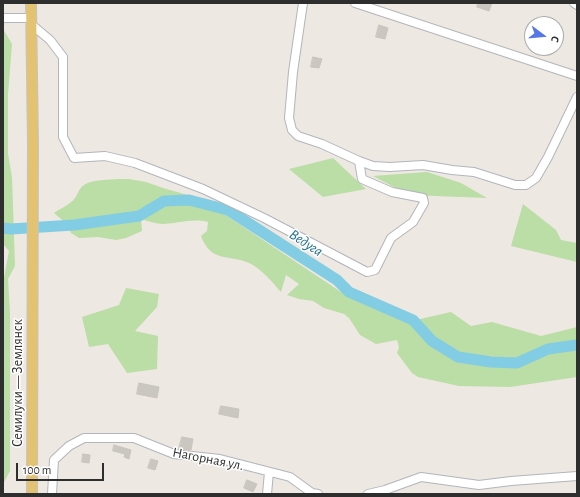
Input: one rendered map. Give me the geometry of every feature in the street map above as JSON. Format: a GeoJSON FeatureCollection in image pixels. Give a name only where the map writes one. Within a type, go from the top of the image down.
{"type":"FeatureCollection","features":[{"type":"Feature","properties":{"kind":"main road","name":"Семилуки — Землянск"},"geometry":{"type":"LineString","coordinates":[[31,3],[33,144],[32,494]]}},
{"type":"Feature","properties":{"kind":"street"},"geometry":{"type":"LineString","coordinates":[[303,3],[288,118],[292,130],[298,136],[322,144],[373,166],[390,167],[423,165],[474,172],[515,185],[526,185],[536,178],[548,157],[577,97]]}},
{"type":"Feature","properties":{"kind":"street"},"geometry":{"type":"LineString","coordinates":[[355,3],[577,76]]}},
{"type":"Feature","properties":{"kind":"street"},"geometry":{"type":"LineString","coordinates":[[3,18],[31,21],[50,40],[63,57],[63,137],[74,158],[105,156],[127,162],[203,189],[285,229],[366,272],[375,270],[391,238],[413,222],[424,203],[423,198],[392,192],[362,179],[359,161]]}},
{"type":"Feature","properties":{"kind":"street","name":"Нагорная ул."},"geometry":{"type":"LineString","coordinates":[[52,494],[54,460],[69,446],[84,438],[134,438],[174,454],[220,459],[290,477],[314,494]]}},
{"type":"Feature","properties":{"kind":"street"},"geometry":{"type":"LineString","coordinates":[[267,494],[269,472]]}},
{"type":"Feature","properties":{"kind":"street"},"geometry":{"type":"LineString","coordinates":[[368,494],[421,478],[479,486],[511,481],[577,476]]}},
{"type":"Feature","properties":{"kind":"green space"},"geometry":{"type":"Polygon","coordinates":[[[3,29],[12,44],[8,94],[8,154],[12,177],[15,266],[8,279],[10,313],[10,471],[3,484],[3,283],[9,251],[3,244],[3,29]]]}},
{"type":"Feature","properties":{"kind":"green space"},"geometry":{"type":"Polygon","coordinates":[[[333,158],[366,189],[323,197],[289,169],[333,158]]]}},
{"type":"Feature","properties":{"kind":"green space"},"geometry":{"type":"Polygon","coordinates":[[[427,172],[461,183],[487,198],[409,195],[373,176],[427,172]]]}},
{"type":"Feature","properties":{"kind":"green space"},"geometry":{"type":"Polygon","coordinates":[[[119,179],[146,182],[184,194],[224,214],[347,296],[407,322],[451,312],[471,326],[492,322],[541,336],[577,327],[577,377],[510,387],[459,386],[418,377],[412,373],[397,353],[399,347],[397,340],[376,344],[360,335],[349,318],[344,314],[324,308],[313,301],[287,295],[299,284],[286,275],[281,292],[266,276],[249,263],[215,254],[205,245],[201,236],[207,231],[208,222],[191,221],[163,224],[141,219],[142,231],[126,238],[116,240],[98,237],[79,238],[71,233],[68,225],[54,213],[71,203],[84,185],[96,181],[119,179]]]}},
{"type":"Feature","properties":{"kind":"green space"},"geometry":{"type":"Polygon","coordinates":[[[523,204],[556,230],[561,240],[577,243],[577,262],[511,246],[523,204]]]}},
{"type":"Feature","properties":{"kind":"green space"},"geometry":{"type":"Polygon","coordinates":[[[126,288],[159,294],[157,307],[135,331],[158,336],[157,369],[127,373],[108,344],[89,347],[82,317],[119,305],[126,288]]]}},
{"type":"Feature","properties":{"kind":"building"},"geometry":{"type":"Polygon","coordinates":[[[478,3],[492,3],[489,11],[477,7],[478,3]]]}},
{"type":"Feature","properties":{"kind":"building"},"geometry":{"type":"Polygon","coordinates":[[[379,25],[388,28],[385,39],[376,37],[379,25]]]}},
{"type":"Feature","properties":{"kind":"building"},"geometry":{"type":"Polygon","coordinates":[[[313,57],[322,59],[319,68],[311,67],[313,57]]]}},
{"type":"Feature","properties":{"kind":"building"},"geometry":{"type":"Polygon","coordinates":[[[139,383],[159,387],[157,398],[137,394],[139,383]]]}},
{"type":"Feature","properties":{"kind":"building"},"geometry":{"type":"Polygon","coordinates":[[[221,406],[239,409],[238,418],[219,414],[221,406]]]}},
{"type":"Feature","properties":{"kind":"building"},"geometry":{"type":"Polygon","coordinates":[[[182,437],[193,439],[191,450],[179,449],[182,437]]]}},
{"type":"Feature","properties":{"kind":"building"},"geometry":{"type":"Polygon","coordinates":[[[114,445],[131,450],[129,459],[124,457],[125,454],[113,451],[114,445]]]}},
{"type":"Feature","properties":{"kind":"building"},"geometry":{"type":"Polygon","coordinates":[[[83,454],[90,455],[89,463],[82,462],[83,454]]]}},
{"type":"Feature","properties":{"kind":"building"},"geometry":{"type":"Polygon","coordinates":[[[151,459],[158,461],[155,470],[148,468],[151,459]]]}},
{"type":"Feature","properties":{"kind":"building"},"geometry":{"type":"Polygon","coordinates":[[[247,480],[257,484],[253,492],[244,488],[247,480]]]}},
{"type":"Feature","properties":{"kind":"waterway","name":"Ведуга"},"geometry":{"type":"LineString","coordinates":[[3,228],[11,229],[74,225],[139,216],[164,201],[189,200],[228,210],[337,280],[349,292],[413,320],[432,341],[458,357],[491,362],[517,363],[548,349],[577,345]]}}]}
